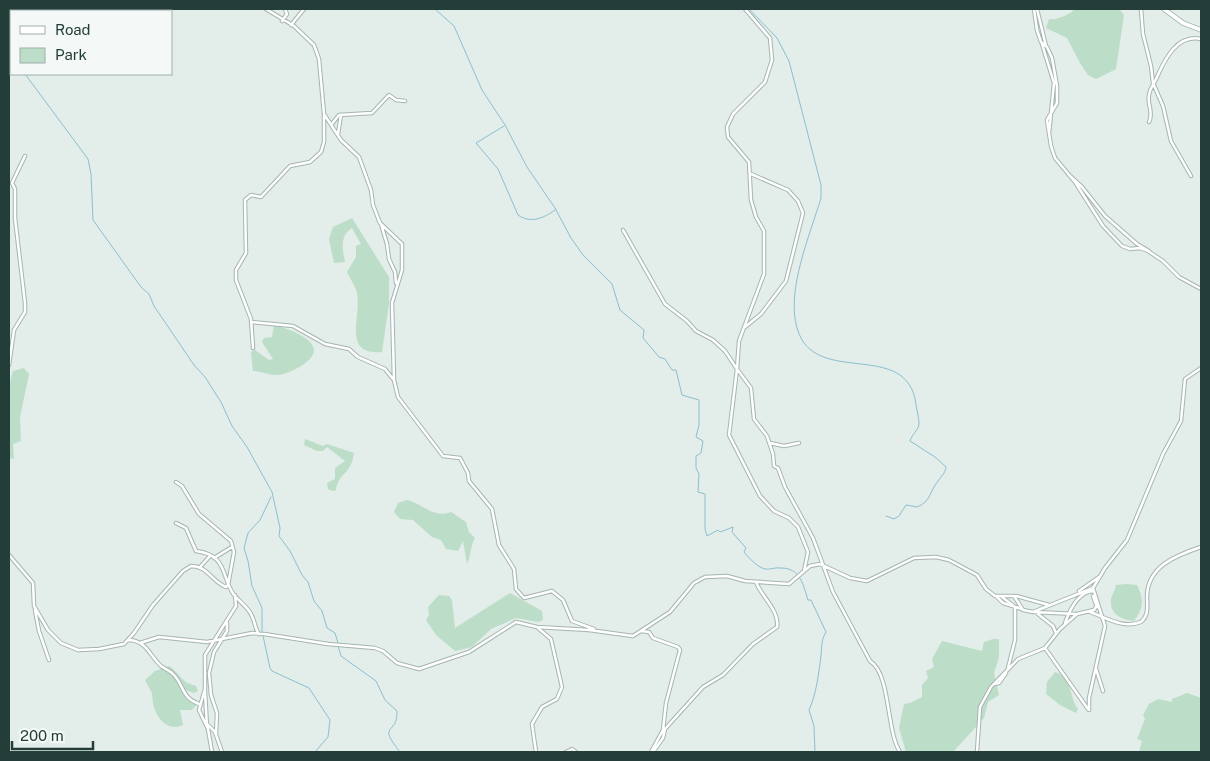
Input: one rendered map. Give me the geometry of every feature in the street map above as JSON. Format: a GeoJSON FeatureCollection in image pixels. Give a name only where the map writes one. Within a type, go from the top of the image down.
{"type":"FeatureCollection","features":[{"type":"Feature","properties":{"kind":"street"},"geometry":{"type":"LineString","coordinates":[[253,348],[252,322],[236,280],[236,270],[246,253],[245,200],[251,195],[260,197],[290,166],[305,164],[316,159],[321,152],[324,142],[324,114],[318,52],[314,45],[291,24],[282,21],[266,9]]}},
{"type":"Feature","properties":{"kind":"street"},"geometry":{"type":"LineString","coordinates":[[282,21],[287,14],[285,9]]}},
{"type":"Feature","properties":{"kind":"street"},"geometry":{"type":"LineString","coordinates":[[291,24],[304,9]]}},
{"type":"Feature","properties":{"kind":"street"},"geometry":{"type":"LineString","coordinates":[[745,9],[770,38],[772,60],[765,82],[733,114],[727,127],[728,137],[749,162],[751,200],[756,217],[764,231],[765,265],[762,279],[737,349],[737,369],[729,435],[760,496],[774,510],[798,527],[808,552],[804,571]]}},
{"type":"Feature","properties":{"kind":"street"},"geometry":{"type":"LineString","coordinates":[[1035,9],[1041,42],[1054,83],[1052,110]]}},
{"type":"Feature","properties":{"kind":"street"},"geometry":{"type":"LineString","coordinates":[[1035,9],[1046,47],[1052,58],[1057,86],[1057,104],[1047,120],[1049,138],[1055,158],[1103,226],[1122,246],[1150,252]]}},
{"type":"Feature","properties":{"kind":"street"},"geometry":{"type":"LineString","coordinates":[[1141,9],[1143,34],[1153,83],[1163,106],[1171,142],[1191,176]]}},
{"type":"Feature","properties":{"kind":"street"},"geometry":{"type":"LineString","coordinates":[[1164,9],[1183,23],[1201,30]]}},
{"type":"Feature","properties":{"kind":"street"},"geometry":{"type":"LineString","coordinates":[[1149,122],[1152,114],[1148,97],[1165,61],[1179,43],[1194,38],[1201,39]]}},
{"type":"Feature","properties":{"kind":"street"},"geometry":{"type":"LineString","coordinates":[[1041,42],[1046,47]]}},
{"type":"Feature","properties":{"kind":"street"},"geometry":{"type":"LineString","coordinates":[[331,124],[341,114],[372,113],[389,95],[396,100],[405,101]]}},
{"type":"Feature","properties":{"kind":"street"},"geometry":{"type":"LineString","coordinates":[[324,114],[338,136],[358,157],[372,190],[373,205],[387,244],[388,259],[395,272],[396,287]]}},
{"type":"Feature","properties":{"kind":"street"},"geometry":{"type":"LineString","coordinates":[[338,136],[341,114]]}},
{"type":"Feature","properties":{"kind":"street"},"geometry":{"type":"LineString","coordinates":[[9,365],[15,325],[25,312],[20,250],[15,218],[15,189],[12,183],[25,156]]}},
{"type":"Feature","properties":{"kind":"street"},"geometry":{"type":"LineString","coordinates":[[744,328],[761,314],[786,281],[803,213],[798,201],[788,190],[751,174]]}},
{"type":"Feature","properties":{"kind":"street"},"geometry":{"type":"LineString","coordinates":[[1068,175],[1082,187],[1105,216],[1164,261],[1179,277],[1201,289]]}},
{"type":"Feature","properties":{"kind":"street"},"geometry":{"type":"LineString","coordinates":[[380,223],[402,244],[402,270],[392,303],[394,380],[398,397],[443,456],[460,458],[468,474],[469,481],[492,509],[499,545],[514,569],[516,590],[524,598],[552,591],[563,600],[572,621],[602,632]]}},
{"type":"Feature","properties":{"kind":"street"},"geometry":{"type":"LineString","coordinates":[[623,230],[665,304],[687,321],[696,331],[713,340],[725,351],[751,388],[754,419],[770,443],[774,466],[778,468],[789,495],[813,538],[833,592],[870,661],[877,668],[885,688],[892,730],[900,752]]}},
{"type":"Feature","properties":{"kind":"street"},"geometry":{"type":"LineString","coordinates":[[252,322],[293,326],[325,344],[349,349],[358,357],[385,369],[394,380]]}},
{"type":"Feature","properties":{"kind":"street"},"geometry":{"type":"LineString","coordinates":[[1064,625],[1072,606],[1081,596],[1093,589],[1100,576],[1130,536],[1162,454],[1181,421],[1185,379],[1201,368]]}},
{"type":"Feature","properties":{"kind":"street"},"geometry":{"type":"LineString","coordinates":[[770,443],[784,446],[798,443]]}},
{"type":"Feature","properties":{"kind":"street"},"geometry":{"type":"LineString","coordinates":[[176,482],[182,486],[199,514],[232,541],[233,560],[228,585]]}},
{"type":"Feature","properties":{"kind":"street"},"geometry":{"type":"LineString","coordinates":[[176,523],[186,528],[196,551],[214,558],[226,573],[228,585],[252,614],[262,634]]}},
{"type":"Feature","properties":{"kind":"street"},"geometry":{"type":"LineString","coordinates":[[214,558],[233,546]]}},
{"type":"Feature","properties":{"kind":"street"},"geometry":{"type":"LineString","coordinates":[[1090,611],[1104,618],[1128,625],[1141,622],[1147,614],[1150,585],[1160,567],[1173,557],[1201,547]]}},
{"type":"Feature","properties":{"kind":"street"},"geometry":{"type":"LineString","coordinates":[[9,555],[33,583],[34,606],[39,631],[49,660]]}},
{"type":"Feature","properties":{"kind":"street"},"geometry":{"type":"LineString","coordinates":[[200,567],[210,556]]}},
{"type":"Feature","properties":{"kind":"street"},"geometry":{"type":"LineString","coordinates":[[140,643],[159,637],[186,641],[214,642],[252,633],[328,644],[375,648],[383,651],[404,666],[419,669],[469,652],[516,622],[537,627],[630,636],[640,632],[670,612],[694,583],[705,577],[727,576],[756,582],[760,580],[789,584],[810,566],[820,564],[850,578],[867,581],[914,558],[943,558],[977,575],[986,589],[999,596],[1014,596],[1052,605]]}},
{"type":"Feature","properties":{"kind":"street"},"geometry":{"type":"LineString","coordinates":[[34,606],[55,639],[73,649],[109,648],[124,644],[128,640],[153,605],[183,572],[191,566],[200,567],[210,573],[220,585],[226,587],[228,585]]}},
{"type":"Feature","properties":{"kind":"street"},"geometry":{"type":"LineString","coordinates":[[1076,594],[1100,576]]}},
{"type":"Feature","properties":{"kind":"street"},"geometry":{"type":"LineString","coordinates":[[652,752],[663,738],[665,729],[703,687],[723,675],[754,644],[777,627],[778,623],[772,609],[756,582]]}},
{"type":"Feature","properties":{"kind":"street"},"geometry":{"type":"LineString","coordinates":[[1033,612],[1093,589]]}},
{"type":"Feature","properties":{"kind":"street"},"geometry":{"type":"LineString","coordinates":[[1045,648],[1073,686],[1076,695],[1089,710],[1095,667],[1103,637],[1104,618],[1097,606],[1093,589]]}},
{"type":"Feature","properties":{"kind":"street"},"geometry":{"type":"LineString","coordinates":[[212,752],[207,724],[208,706],[205,689],[205,655],[236,606],[235,595]]}},
{"type":"Feature","properties":{"kind":"street"},"geometry":{"type":"LineString","coordinates":[[999,596],[1003,603],[1037,613],[1077,614],[1090,611],[1097,606]]}},
{"type":"Feature","properties":{"kind":"street"},"geometry":{"type":"LineString","coordinates":[[1014,596],[1023,610]]}},
{"type":"Feature","properties":{"kind":"street"},"geometry":{"type":"LineString","coordinates":[[1008,669],[1015,640],[1016,607]]}},
{"type":"Feature","properties":{"kind":"street"},"geometry":{"type":"LineString","coordinates":[[1037,613],[1053,626],[1056,634]]}},
{"type":"Feature","properties":{"kind":"street"},"geometry":{"type":"LineString","coordinates":[[977,752],[980,707],[993,685],[1018,659],[1045,648],[1064,625],[1077,614]]}},
{"type":"Feature","properties":{"kind":"street"},"geometry":{"type":"LineString","coordinates":[[206,679],[214,652],[227,631],[227,623]]}},
{"type":"Feature","properties":{"kind":"street"},"geometry":{"type":"LineString","coordinates":[[536,752],[532,724],[542,707],[557,699],[562,687],[551,640],[537,627]]}},
{"type":"Feature","properties":{"kind":"street"},"geometry":{"type":"LineString","coordinates":[[640,632],[649,632],[653,638],[678,647],[680,650],[667,697],[663,730],[652,752]]}},
{"type":"Feature","properties":{"kind":"street"},"geometry":{"type":"LineString","coordinates":[[128,640],[140,643],[149,649],[160,665],[174,676],[183,692],[191,700],[199,704]]}},
{"type":"Feature","properties":{"kind":"street"},"geometry":{"type":"LineString","coordinates":[[1095,667],[1103,691]]}},
{"type":"Feature","properties":{"kind":"street"},"geometry":{"type":"LineString","coordinates":[[209,673],[211,695],[217,713],[216,734],[222,752]]}},
{"type":"Feature","properties":{"kind":"street"},"geometry":{"type":"LineString","coordinates":[[205,689],[199,704],[199,710],[208,729]]}},
{"type":"Feature","properties":{"kind":"street"},"geometry":{"type":"LineString","coordinates":[[207,724],[216,734]]}},
{"type":"Feature","properties":{"kind":"street"},"geometry":{"type":"LineString","coordinates":[[566,752],[572,749],[576,752]]}},
{"type":"Feature","properties":{"kind":"green space"},"geometry":{"type":"Polygon","coordinates":[[[1075,9],[1119,9],[1124,15],[1116,69],[1096,79],[1088,75],[1067,38],[1046,28],[1049,19],[1063,17],[1075,9]]]}},
{"type":"Feature","properties":{"kind":"green space"},"geometry":{"type":"Polygon","coordinates":[[[352,218],[389,277],[389,304],[382,352],[369,352],[362,348],[357,341],[357,293],[347,272],[356,257],[356,246],[361,244],[352,228],[345,234],[344,238],[345,262],[334,263],[329,239],[333,227],[352,218]]]}},
{"type":"Feature","properties":{"kind":"green space"},"geometry":{"type":"Polygon","coordinates":[[[274,325],[300,335],[312,345],[314,351],[310,358],[293,371],[273,375],[253,371],[251,352],[255,350],[269,360],[273,359],[262,342],[264,338],[272,337],[274,325]]]}},
{"type":"Feature","properties":{"kind":"green space"},"geometry":{"type":"Polygon","coordinates":[[[24,368],[29,374],[20,417],[21,441],[13,444],[14,459],[9,458],[9,386],[13,371],[24,368]]]}},
{"type":"Feature","properties":{"kind":"green space"},"geometry":{"type":"Polygon","coordinates":[[[305,439],[323,446],[327,444],[354,453],[350,466],[339,480],[336,490],[328,489],[327,483],[335,479],[335,468],[345,461],[327,447],[323,451],[317,451],[304,445],[305,439]]]}},
{"type":"Feature","properties":{"kind":"green space"},"geometry":{"type":"Polygon","coordinates":[[[407,500],[439,514],[451,512],[466,522],[469,532],[475,538],[467,564],[463,541],[458,551],[446,549],[441,540],[432,537],[413,520],[400,519],[394,512],[398,503],[407,500]]]}},
{"type":"Feature","properties":{"kind":"green space"},"geometry":{"type":"Polygon","coordinates":[[[1116,585],[1137,585],[1141,595],[1140,612],[1134,621],[1118,616],[1111,606],[1111,599],[1116,585]]]}},
{"type":"Feature","properties":{"kind":"green space"},"geometry":{"type":"Polygon","coordinates":[[[510,593],[542,611],[543,620],[538,622],[516,618],[491,629],[472,647],[455,651],[436,635],[426,620],[429,615],[428,607],[439,595],[449,596],[452,600],[455,628],[510,593]]]}},
{"type":"Feature","properties":{"kind":"green space"},"geometry":{"type":"Polygon","coordinates":[[[999,639],[999,657],[994,673],[999,695],[988,702],[984,718],[953,752],[906,752],[899,728],[904,704],[922,697],[922,685],[928,678],[926,671],[934,667],[932,659],[942,641],[982,651],[984,642],[999,639]]]}},
{"type":"Feature","properties":{"kind":"green space"},"geometry":{"type":"Polygon","coordinates":[[[169,666],[184,680],[196,686],[198,691],[194,693],[183,689],[190,698],[198,703],[192,710],[180,710],[183,725],[177,727],[167,725],[157,714],[154,709],[152,692],[145,680],[155,671],[169,666]]]}},
{"type":"Feature","properties":{"kind":"green space"},"geometry":{"type":"Polygon","coordinates":[[[1055,672],[1061,675],[1068,683],[1078,709],[1076,713],[1060,705],[1046,694],[1047,682],[1055,672]]]}},
{"type":"Feature","properties":{"kind":"green space"},"geometry":{"type":"Polygon","coordinates":[[[1187,693],[1201,698],[1201,752],[1139,752],[1142,741],[1137,739],[1145,719],[1143,715],[1149,704],[1158,699],[1172,702],[1172,699],[1187,693]]]}},
{"type":"Feature","properties":{"kind":"waterway"},"geometry":{"type":"LineString","coordinates":[[435,9],[454,26],[482,90],[505,125],[527,167],[555,208],[571,238],[583,255],[612,284],[620,310],[644,330],[643,338],[659,357],[665,359],[672,370],[676,370],[682,395],[699,400],[699,425],[696,437],[703,441],[701,453],[696,456],[696,468],[699,474],[698,492],[705,494],[705,529],[707,536],[718,530],[720,532],[733,527],[732,532],[746,548],[744,552],[756,564],[765,569],[787,569],[793,571],[800,578],[808,600],[811,600],[826,632],[822,640],[815,691],[809,710],[814,726],[815,752]]}},
{"type":"Feature","properties":{"kind":"waterway"},"geometry":{"type":"LineString","coordinates":[[749,9],[777,38],[789,61],[821,185],[821,198],[797,280],[794,313],[797,328],[807,346],[822,356],[879,367],[896,373],[909,385],[916,405],[919,424],[910,441],[935,457],[946,467],[930,496],[922,505],[917,507],[906,505],[899,516],[894,519],[886,516]]}},
{"type":"Feature","properties":{"kind":"waterway"},"geometry":{"type":"LineString","coordinates":[[26,75],[88,159],[91,174],[93,220],[141,287],[149,294],[154,306],[194,365],[205,377],[272,492],[280,528],[279,536],[308,582],[314,601],[322,611],[327,628],[335,633],[338,643]]}},
{"type":"Feature","properties":{"kind":"waterway"},"geometry":{"type":"LineString","coordinates":[[504,126],[476,143],[498,169],[518,215],[523,218],[537,219],[555,210]]}},
{"type":"Feature","properties":{"kind":"waterway"},"geometry":{"type":"LineString","coordinates":[[271,497],[260,520],[248,533],[244,548],[252,586],[262,608],[262,631],[270,668],[272,671],[309,688],[330,720],[328,737],[315,752]]}},
{"type":"Feature","properties":{"kind":"waterway"},"geometry":{"type":"LineString","coordinates":[[338,646],[341,656],[376,681],[385,700],[397,711],[395,724],[389,732],[393,743],[400,752]]}}]}
